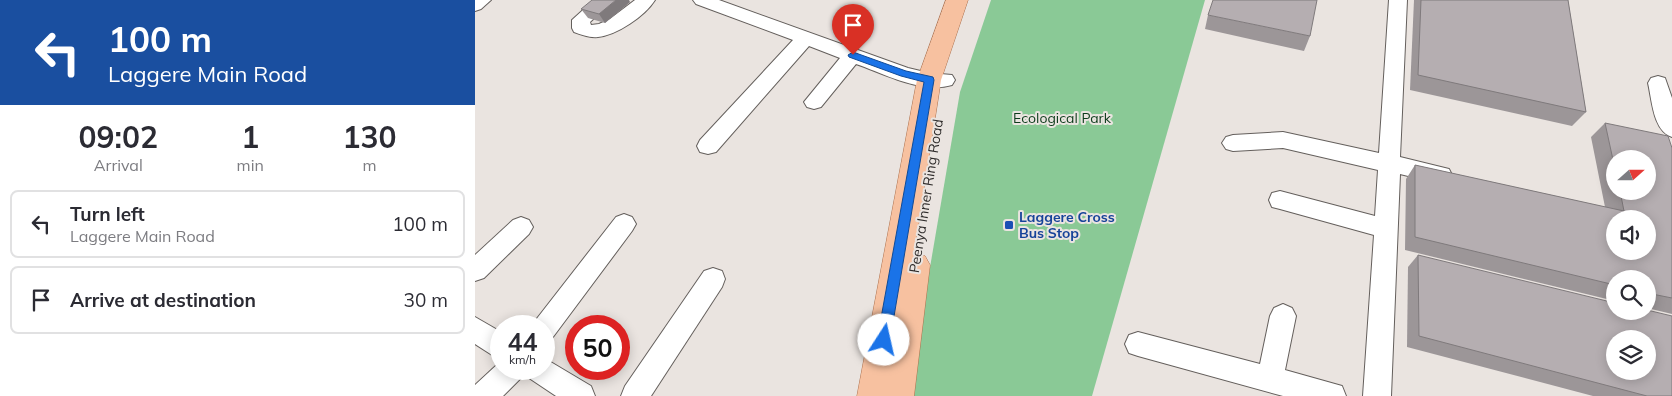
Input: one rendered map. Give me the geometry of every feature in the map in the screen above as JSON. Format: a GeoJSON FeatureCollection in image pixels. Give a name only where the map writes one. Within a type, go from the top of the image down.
{"type":"FeatureCollection","features":[{"type":"Feature","properties":{"kind":"main road","name":"Peenya Inner Ring Road"},"geometry":{"type":"LineString","coordinates":[[874,396],[937,80],[957,0]]}},
{"type":"Feature","properties":{"kind":"main road","name":"Peenya Inner Ring Road"},"geometry":{"type":"LineString","coordinates":[[897,396],[918,244],[937,80],[972,0]]}},
{"type":"Feature","properties":{"kind":"street"},"geometry":{"type":"LineString","coordinates":[[475,5],[482,0]]}},
{"type":"Feature","properties":{"kind":"street"},"geometry":{"type":"LineString","coordinates":[[605,0],[581,20],[581,28],[595,32],[605,30],[646,0]]}},
{"type":"Feature","properties":{"kind":"street"},"geometry":{"type":"LineString","coordinates":[[702,0],[904,74],[937,80]]}},
{"type":"Feature","properties":{"kind":"street"},"geometry":{"type":"LineString","coordinates":[[1377,396],[1398,0]]}},
{"type":"Feature","properties":{"kind":"street"},"geometry":{"type":"LineString","coordinates":[[708,146],[806,38]]}},
{"type":"Feature","properties":{"kind":"street"},"geometry":{"type":"LineString","coordinates":[[814,102],[853,55]]}},
{"type":"Feature","properties":{"kind":"street"},"geometry":{"type":"LineString","coordinates":[[1658,83],[1669,126],[1672,129]]}},
{"type":"Feature","properties":{"kind":"street"},"geometry":{"type":"LineString","coordinates":[[1233,143],[1283,140],[1456,178]]}},
{"type":"Feature","properties":{"kind":"street"},"geometry":{"type":"LineString","coordinates":[[1280,200],[1386,229]]}},
{"type":"Feature","properties":{"kind":"street"},"geometry":{"type":"LineString","coordinates":[[555,315],[624,224]]}},
{"type":"Feature","properties":{"kind":"street"},"geometry":{"type":"LineString","coordinates":[[475,270],[521,227]]}},
{"type":"Feature","properties":{"kind":"street"},"geometry":{"type":"LineString","coordinates":[[635,396],[713,279]]}},
{"type":"Feature","properties":{"kind":"street"},"geometry":{"type":"LineString","coordinates":[[1270,380],[1283,316]]}},
{"type":"Feature","properties":{"kind":"street"},"geometry":{"type":"LineString","coordinates":[[475,329],[490,339]]}},
{"type":"Feature","properties":{"kind":"street"},"geometry":{"type":"LineString","coordinates":[[1138,344],[1332,396]]}},
{"type":"Feature","properties":{"kind":"street"},"geometry":{"type":"LineString","coordinates":[[483,396],[500,380]]}},
{"type":"Feature","properties":{"kind":"street"},"geometry":{"type":"LineString","coordinates":[[555,380],[581,396]]}},
{"type":"Feature","properties":{"kind":"green space","name":"Ecological Park"},"geometry":{"type":"Polygon","coordinates":[[[991,0],[1205,0],[1092,396],[908,396],[960,92],[991,0]]]}},
{"type":"Feature","properties":{"kind":"building"},"geometry":{"type":"Polygon","coordinates":[[[592,0],[616,0],[599,14],[581,9],[592,0]]]}},
{"type":"Feature","properties":{"kind":"building"},"geometry":{"type":"Polygon","coordinates":[[[1213,0],[1317,0],[1310,36],[1208,15],[1213,0]]]}},
{"type":"Feature","properties":{"kind":"building"},"geometry":{"type":"Polygon","coordinates":[[[1421,0],[1568,0],[1586,112],[1418,75],[1421,0]]]}},
{"type":"Feature","properties":{"kind":"building"},"geometry":{"type":"Polygon","coordinates":[[[1605,123],[1668,136],[1672,148],[1672,298],[1656,295],[1656,270],[1606,270],[1606,283],[1415,237],[1415,165],[1619,210],[1606,210],[1606,260],[1656,260],[1656,210],[1624,210],[1622,200],[1656,200],[1656,150],[1611,150],[1605,123]]]}},
{"type":"Feature","properties":{"kind":"building"},"geometry":{"type":"Polygon","coordinates":[[[1418,255],[1606,301],[1606,320],[1656,320],[1656,312],[1672,316],[1672,396],[1647,396],[1419,336],[1418,255]]]}},
{"type":"Feature","properties":{"kind":"place","name":"Laggere Cross Bus Stop"},"geometry":{"type":"Point","coordinates":[1009,225]}},
{"type":"Feature","properties":{"kind":"route"},"geometry":{"type":"LineString","coordinates":[[853,55],[904,74],[929,80],[884,340]]}}]}
